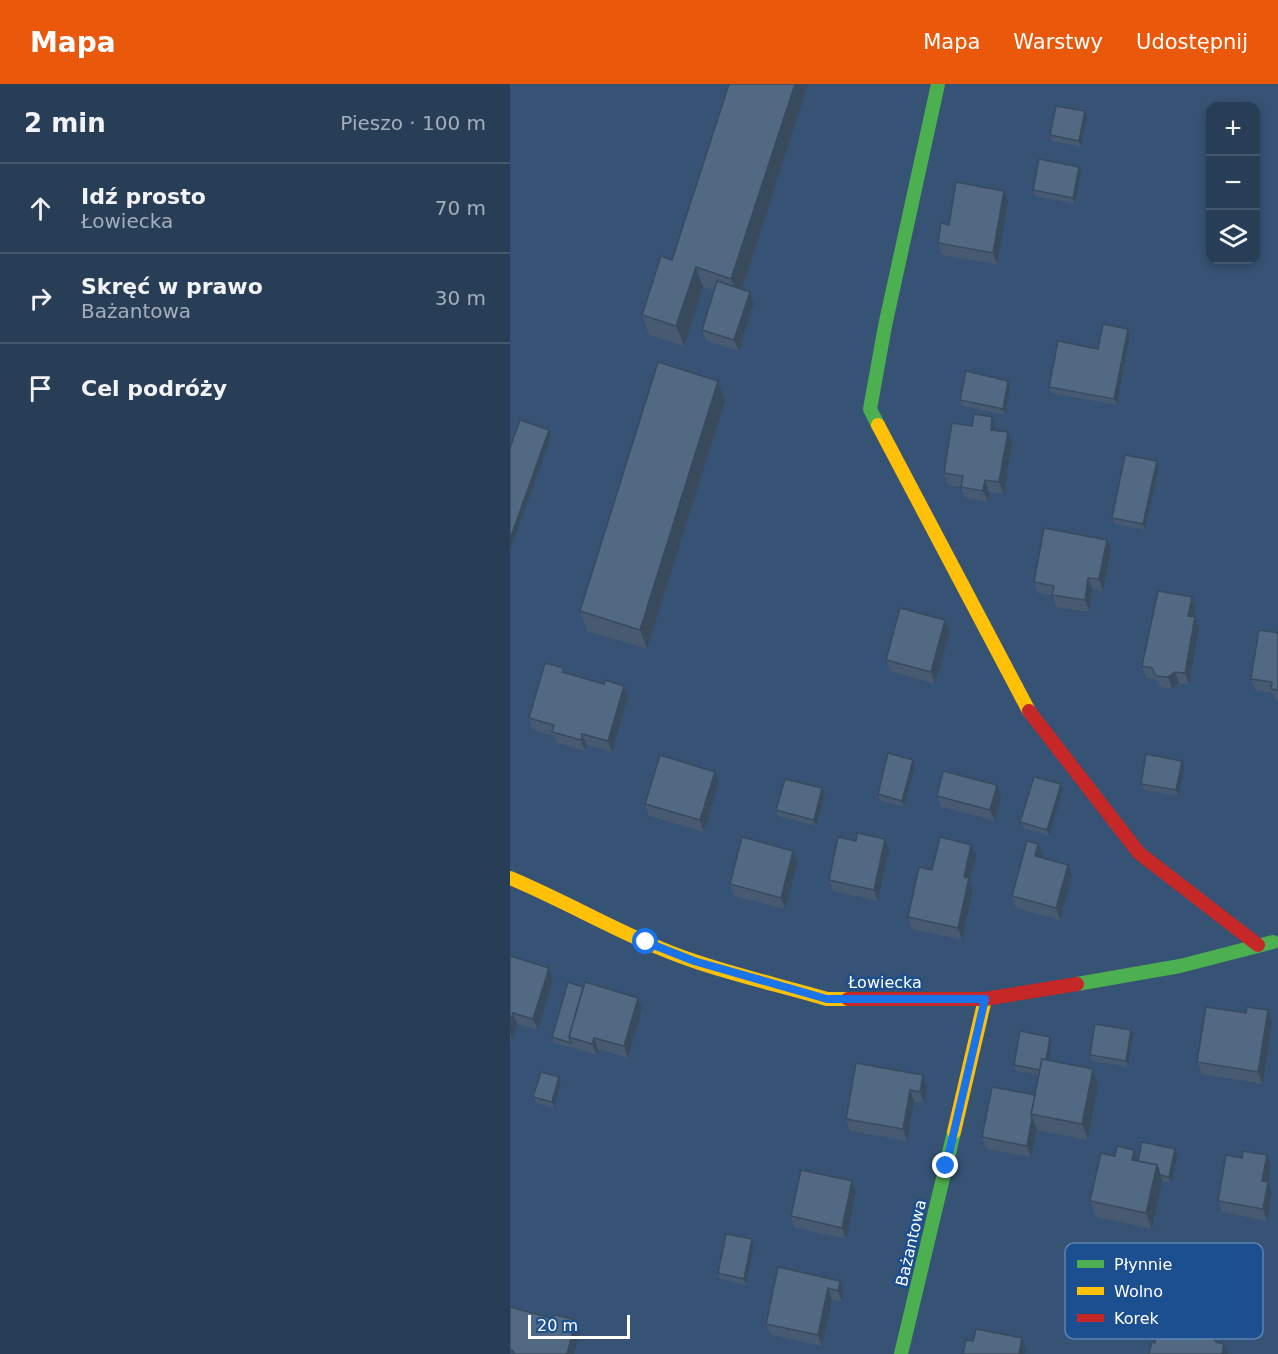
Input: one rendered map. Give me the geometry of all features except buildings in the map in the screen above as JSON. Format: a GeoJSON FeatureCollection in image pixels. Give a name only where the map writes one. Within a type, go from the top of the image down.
{"type":"FeatureCollection","features":[{"type":"Feature","properties":{"kind":"street"},"geometry":{"type":"LineString","coordinates":[[938,84],[885,326],[870,409],[1022,702],[1139,853],[1258,945]]}},
{"type":"Feature","properties":{"kind":"street","name":"Łowiecka"},"geometry":{"type":"LineString","coordinates":[[510,878],[562,900],[646,942],[694,961],[827,999],[985,999],[1180,966],[1278,941]]}},
{"type":"Feature","properties":{"kind":"street","name":"Bażantowa"},"geometry":{"type":"LineString","coordinates":[[901,1354],[985,999]]}},
{"type":"Feature","properties":{"kind":"traffic: fast"},"geometry":{"type":"LineString","coordinates":[[878,425],[870,409],[885,326],[938,84]]}},
{"type":"Feature","properties":{"kind":"traffic: fast"},"geometry":{"type":"LineString","coordinates":[[1077,984],[1180,966],[1273,942]]}},
{"type":"Feature","properties":{"kind":"traffic: fast"},"geometry":{"type":"LineString","coordinates":[[901,1354],[954,1132]]}},
{"type":"Feature","properties":{"kind":"traffic: slow"},"geometry":{"type":"LineString","coordinates":[[878,425],[1029,711]]}},
{"type":"Feature","properties":{"kind":"traffic: slow"},"geometry":{"type":"LineString","coordinates":[[510,878],[647,943],[694,961],[827,999],[848,999]]}},
{"type":"Feature","properties":{"kind":"traffic: slow"},"geometry":{"type":"LineString","coordinates":[[954,1132],[985,999]]}},
{"type":"Feature","properties":{"kind":"traffic: jam"},"geometry":{"type":"LineString","coordinates":[[1029,711],[1139,853],[1258,945]]}},
{"type":"Feature","properties":{"kind":"traffic: jam"},"geometry":{"type":"LineString","coordinates":[[848,999],[985,999],[1077,984]]}},
{"type":"Feature","properties":{"kind":"route"},"geometry":{"type":"LineString","coordinates":[[646,942],[694,961],[827,999],[985,999],[946,1166]]}}]}
